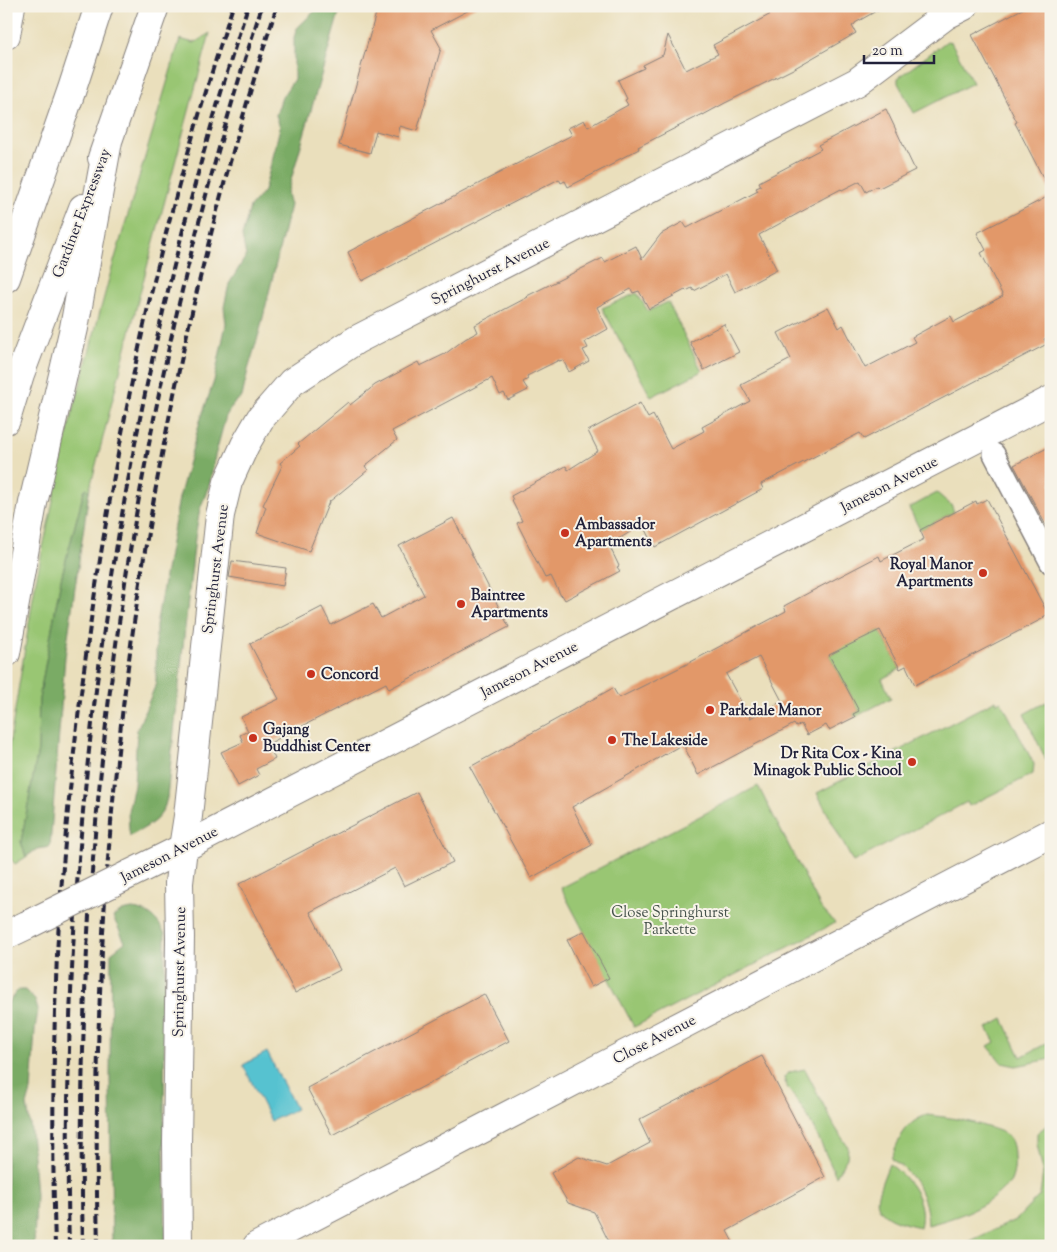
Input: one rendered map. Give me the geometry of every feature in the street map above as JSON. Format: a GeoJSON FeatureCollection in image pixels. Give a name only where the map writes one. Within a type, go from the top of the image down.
{"type":"FeatureCollection","features":[{"type":"Feature","properties":{"kind":"main road"},"geometry":{"type":"LineString","coordinates":[[6,35],[11,6]]}},
{"type":"Feature","properties":{"kind":"main road"},"geometry":{"type":"LineString","coordinates":[[6,278],[99,6]]}},
{"type":"Feature","properties":{"kind":"main road","name":"Gardiner Expressway"},"geometry":{"type":"LineString","coordinates":[[6,420],[20,374],[108,141],[155,6]]}},
{"type":"Feature","properties":{"kind":"main road","name":"Springhurst Avenue"},"geometry":{"type":"LineString","coordinates":[[178,1246],[179,883],[188,816],[220,515],[228,482],[245,445],[260,419],[292,382],[356,340],[857,82],[946,15],[964,6]]}},
{"type":"Feature","properties":{"kind":"main road"},"geometry":{"type":"LineString","coordinates":[[6,218],[72,89]]}},
{"type":"Feature","properties":{"kind":"main road"},"geometry":{"type":"LineString","coordinates":[[6,654],[33,503],[74,328],[108,141]]}},
{"type":"Feature","properties":{"kind":"main road","name":"Jameson Avenue"},"geometry":{"type":"LineString","coordinates":[[17,930],[183,848],[1051,400]]}},
{"type":"Feature","properties":{"kind":"main road","name":"Close Avenue"},"geometry":{"type":"LineString","coordinates":[[257,1246],[1051,833]]}},
{"type":"Feature","properties":{"kind":"street"},"geometry":{"type":"LineString","coordinates":[[994,454],[1051,563]]}},
{"type":"Feature","properties":{"kind":"green space"},"geometry":{"type":"Polygon","coordinates":[[[321,6],[341,6],[287,194],[290,205],[242,397],[235,402],[226,416],[210,483],[200,509],[195,538],[167,798],[161,814],[149,825],[130,836],[128,811],[134,785],[137,730],[156,684],[156,626],[179,498],[200,421],[214,381],[226,324],[224,307],[229,284],[246,256],[242,236],[250,207],[264,191],[280,127],[276,115],[282,97],[294,79],[294,37],[297,28],[321,6]]]}},
{"type":"Feature","properties":{"kind":"green space"},"geometry":{"type":"Polygon","coordinates":[[[210,33],[89,492],[88,489],[84,491],[61,579],[39,699],[38,750],[21,842],[26,857],[15,864],[8,856],[6,849],[6,765],[36,580],[70,422],[110,275],[180,39],[194,43],[210,33]]]}},
{"type":"Feature","properties":{"kind":"green space"},"geometry":{"type":"Polygon","coordinates":[[[947,41],[951,42],[973,83],[914,113],[898,83],[898,78],[947,41]]]}},
{"type":"Feature","properties":{"kind":"green space"},"geometry":{"type":"Polygon","coordinates":[[[637,293],[648,311],[668,302],[702,371],[651,397],[602,308],[637,293]]]}},
{"type":"Feature","properties":{"kind":"green space"},"geometry":{"type":"Polygon","coordinates":[[[86,488],[89,492],[65,657],[50,847],[37,849],[26,857],[21,842],[38,750],[39,699],[61,579],[86,488]]]}},
{"type":"Feature","properties":{"kind":"green space"},"geometry":{"type":"Polygon","coordinates":[[[937,493],[952,506],[954,512],[920,530],[909,508],[937,493]]]}},
{"type":"Feature","properties":{"kind":"green space"},"geometry":{"type":"Polygon","coordinates":[[[880,630],[900,669],[882,679],[891,698],[855,717],[853,714],[859,711],[829,655],[837,651],[834,646],[864,631],[867,636],[880,630]]]}},
{"type":"Feature","properties":{"kind":"green space"},"geometry":{"type":"Polygon","coordinates":[[[996,700],[997,703],[1001,701],[1034,764],[1033,774],[969,806],[967,802],[853,862],[817,793],[996,700]]]}},
{"type":"Feature","properties":{"kind":"green space"},"geometry":{"type":"Polygon","coordinates":[[[1046,702],[1051,711],[1050,768],[1024,714],[1046,702]]]}},
{"type":"Feature","properties":{"kind":"green space","name":"Close Springhurst Parkette"},"geometry":{"type":"Polygon","coordinates":[[[758,786],[821,908],[835,923],[634,1027],[561,888],[758,786]]]}},
{"type":"Feature","properties":{"kind":"green space"},"geometry":{"type":"Polygon","coordinates":[[[132,909],[143,911],[152,916],[165,934],[164,1147],[166,1246],[112,1246],[111,953],[125,942],[113,917],[122,911],[132,909]]]}},
{"type":"Feature","properties":{"kind":"green space"},"geometry":{"type":"Polygon","coordinates":[[[18,990],[25,990],[35,1000],[38,1010],[31,1091],[27,1105],[36,1195],[34,1246],[7,1246],[6,1009],[9,1001],[18,990]]]}},
{"type":"Feature","properties":{"kind":"green space"},"geometry":{"type":"Polygon","coordinates":[[[1003,1019],[1021,1057],[1051,1041],[1051,1059],[1016,1066],[1002,1063],[988,1046],[995,1042],[987,1028],[1003,1019]]]}},
{"type":"Feature","properties":{"kind":"green space"},"geometry":{"type":"Polygon","coordinates":[[[805,1069],[835,1127],[848,1147],[847,1158],[836,1176],[811,1123],[788,1089],[785,1081],[784,1077],[790,1072],[805,1069]]]}},
{"type":"Feature","properties":{"kind":"green space"},"geometry":{"type":"Polygon","coordinates":[[[927,1115],[964,1121],[996,1130],[1008,1136],[1014,1151],[1014,1172],[1012,1178],[995,1196],[978,1207],[958,1216],[928,1225],[925,1205],[918,1187],[907,1172],[891,1159],[900,1138],[908,1127],[919,1118],[927,1115]]]}},
{"type":"Feature","properties":{"kind":"green space"},"geometry":{"type":"Polygon","coordinates":[[[1051,1122],[1051,1246],[968,1246],[968,1242],[1017,1219],[1040,1195],[1043,1172],[1037,1144],[1037,1133],[1051,1122]]]}},
{"type":"Feature","properties":{"kind":"green space"},"geometry":{"type":"Polygon","coordinates":[[[889,1164],[909,1183],[919,1199],[921,1208],[920,1227],[891,1218],[880,1209],[877,1202],[878,1194],[889,1164]]]}},
{"type":"Feature","properties":{"kind":"water"},"geometry":{"type":"Polygon","coordinates":[[[267,1052],[296,1109],[271,1121],[243,1065],[267,1052]]]}},
{"type":"Feature","properties":{"kind":"building"},"geometry":{"type":"Polygon","coordinates":[[[378,6],[477,6],[431,30],[441,48],[417,131],[400,126],[398,137],[376,131],[370,153],[339,145],[378,6]]]}},
{"type":"Feature","properties":{"kind":"building"},"geometry":{"type":"Polygon","coordinates":[[[786,6],[885,6],[855,23],[852,26],[856,33],[793,69],[638,147],[639,149],[615,163],[568,187],[565,181],[561,183],[559,179],[362,281],[348,252],[572,135],[568,128],[584,120],[588,127],[628,105],[618,80],[644,68],[643,65],[663,55],[668,35],[686,70],[718,54],[713,45],[786,6]]]}},
{"type":"Feature","properties":{"kind":"building"},"geometry":{"type":"Polygon","coordinates":[[[1028,6],[1051,6],[1051,193],[972,35],[1028,6]]]}},
{"type":"Feature","properties":{"kind":"building"},"geometry":{"type":"Polygon","coordinates":[[[886,109],[915,170],[879,188],[877,186],[866,192],[860,181],[807,207],[759,235],[777,270],[735,292],[726,274],[694,291],[692,288],[685,290],[649,309],[639,291],[633,293],[631,289],[597,307],[608,329],[585,342],[588,348],[583,350],[589,361],[569,372],[563,360],[559,360],[527,376],[528,379],[523,382],[528,390],[508,400],[504,393],[500,395],[492,378],[392,431],[397,440],[365,466],[368,470],[329,502],[309,551],[257,533],[266,507],[263,505],[282,466],[280,463],[300,446],[298,444],[348,402],[350,405],[375,385],[418,362],[420,366],[445,354],[478,332],[475,325],[527,296],[603,258],[605,262],[636,246],[642,259],[661,234],[683,222],[687,228],[758,191],[756,188],[761,186],[759,182],[821,149],[818,145],[886,109]]]}},
{"type":"Feature","properties":{"kind":"building"},"geometry":{"type":"Polygon","coordinates":[[[1051,195],[1051,336],[1044,339],[1047,344],[864,439],[860,433],[761,484],[763,489],[655,547],[643,524],[609,545],[620,571],[565,600],[551,576],[545,578],[517,523],[522,521],[511,496],[566,466],[568,470],[598,451],[588,431],[640,403],[648,418],[653,415],[671,449],[704,431],[702,427],[750,401],[741,385],[791,359],[778,333],[828,307],[839,328],[843,325],[865,368],[915,342],[912,337],[951,316],[954,322],[1003,296],[981,253],[986,250],[977,233],[1051,195]]]}},
{"type":"Feature","properties":{"kind":"building"},"geometry":{"type":"Polygon","coordinates":[[[724,324],[739,352],[704,370],[690,342],[724,324]]]}},
{"type":"Feature","properties":{"kind":"building"},"geometry":{"type":"Polygon","coordinates":[[[1051,446],[1051,535],[1014,465],[1051,446]]]}},
{"type":"Feature","properties":{"kind":"building"},"geometry":{"type":"Polygon","coordinates":[[[987,499],[1048,614],[1044,618],[915,685],[906,666],[900,669],[880,630],[829,655],[859,711],[853,714],[855,717],[829,730],[826,725],[807,735],[801,724],[796,727],[794,724],[698,775],[683,744],[572,807],[592,845],[531,878],[470,767],[613,688],[619,698],[685,665],[786,611],[784,606],[812,591],[879,556],[881,561],[924,539],[920,530],[976,501],[977,504],[987,499]],[[759,657],[726,674],[750,718],[782,701],[759,657]]]}},
{"type":"Feature","properties":{"kind":"building"},"geometry":{"type":"Polygon","coordinates":[[[453,518],[509,627],[389,689],[386,683],[268,744],[275,759],[256,769],[259,775],[238,786],[221,752],[243,742],[240,735],[248,731],[241,717],[279,699],[250,644],[322,607],[331,625],[373,604],[381,618],[424,595],[399,546],[453,518]]]}},
{"type":"Feature","properties":{"kind":"building"},"geometry":{"type":"Polygon","coordinates":[[[232,561],[286,568],[283,586],[229,577],[232,561]]]}},
{"type":"Feature","properties":{"kind":"building"},"geometry":{"type":"Polygon","coordinates":[[[417,792],[453,862],[404,886],[395,868],[310,912],[340,970],[295,993],[239,884],[417,792]]]}},
{"type":"Feature","properties":{"kind":"building"},"geometry":{"type":"Polygon","coordinates":[[[584,931],[609,978],[591,987],[567,940],[584,931]]]}},
{"type":"Feature","properties":{"kind":"building"},"geometry":{"type":"Polygon","coordinates":[[[484,994],[509,1041],[332,1135],[307,1088],[484,994]]]}},
{"type":"Feature","properties":{"kind":"building"},"geometry":{"type":"Polygon","coordinates":[[[762,1056],[825,1177],[727,1231],[735,1246],[611,1246],[594,1212],[568,1203],[551,1173],[579,1157],[607,1166],[650,1143],[639,1120],[762,1056]]]}},
{"type":"Feature","properties":{"kind":"railway"},"geometry":{"type":"LineString","coordinates":[[55,1246],[53,1100],[57,955],[66,832],[87,648],[116,465],[147,311],[185,165],[233,6]]}},
{"type":"Feature","properties":{"kind":"railway"},"geometry":{"type":"LineString","coordinates":[[69,1246],[68,1088],[74,931],[87,774],[106,618],[131,463],[164,309],[203,157],[248,6]]}},
{"type":"Feature","properties":{"kind":"railway"},"geometry":{"type":"LineString","coordinates":[[83,1246],[82,1089],[88,932],[101,775],[120,619],[145,463],[178,309],[217,157],[262,6]]}},
{"type":"Feature","properties":{"kind":"railway"},"geometry":{"type":"LineString","coordinates":[[98,1246],[97,1089],[103,932],[116,775],[135,619],[160,463],[193,309],[232,157],[277,6]]}},
{"type":"Feature","properties":{"kind":"place","name":"Ambassador Apartments"},"geometry":{"type":"Point","coordinates":[565,533]}},
{"type":"Feature","properties":{"kind":"place","name":"Royal Manor Apartments"},"geometry":{"type":"Point","coordinates":[983,573]}},
{"type":"Feature","properties":{"kind":"place","name":"Baintree Apartments"},"geometry":{"type":"Point","coordinates":[461,604]}},
{"type":"Feature","properties":{"kind":"place","name":"Concord"},"geometry":{"type":"Point","coordinates":[311,674]}},
{"type":"Feature","properties":{"kind":"place","name":"Parkdale Manor"},"geometry":{"type":"Point","coordinates":[710,710]}},
{"type":"Feature","properties":{"kind":"place","name":"Gajang Buddhist Center"},"geometry":{"type":"Point","coordinates":[253,738]}},
{"type":"Feature","properties":{"kind":"place","name":"The Lakeside"},"geometry":{"type":"Point","coordinates":[612,740]}},
{"type":"Feature","properties":{"kind":"place","name":"Dr Rita Cox - Kina Minagok Public School"},"geometry":{"type":"Point","coordinates":[912,762]}}]}
